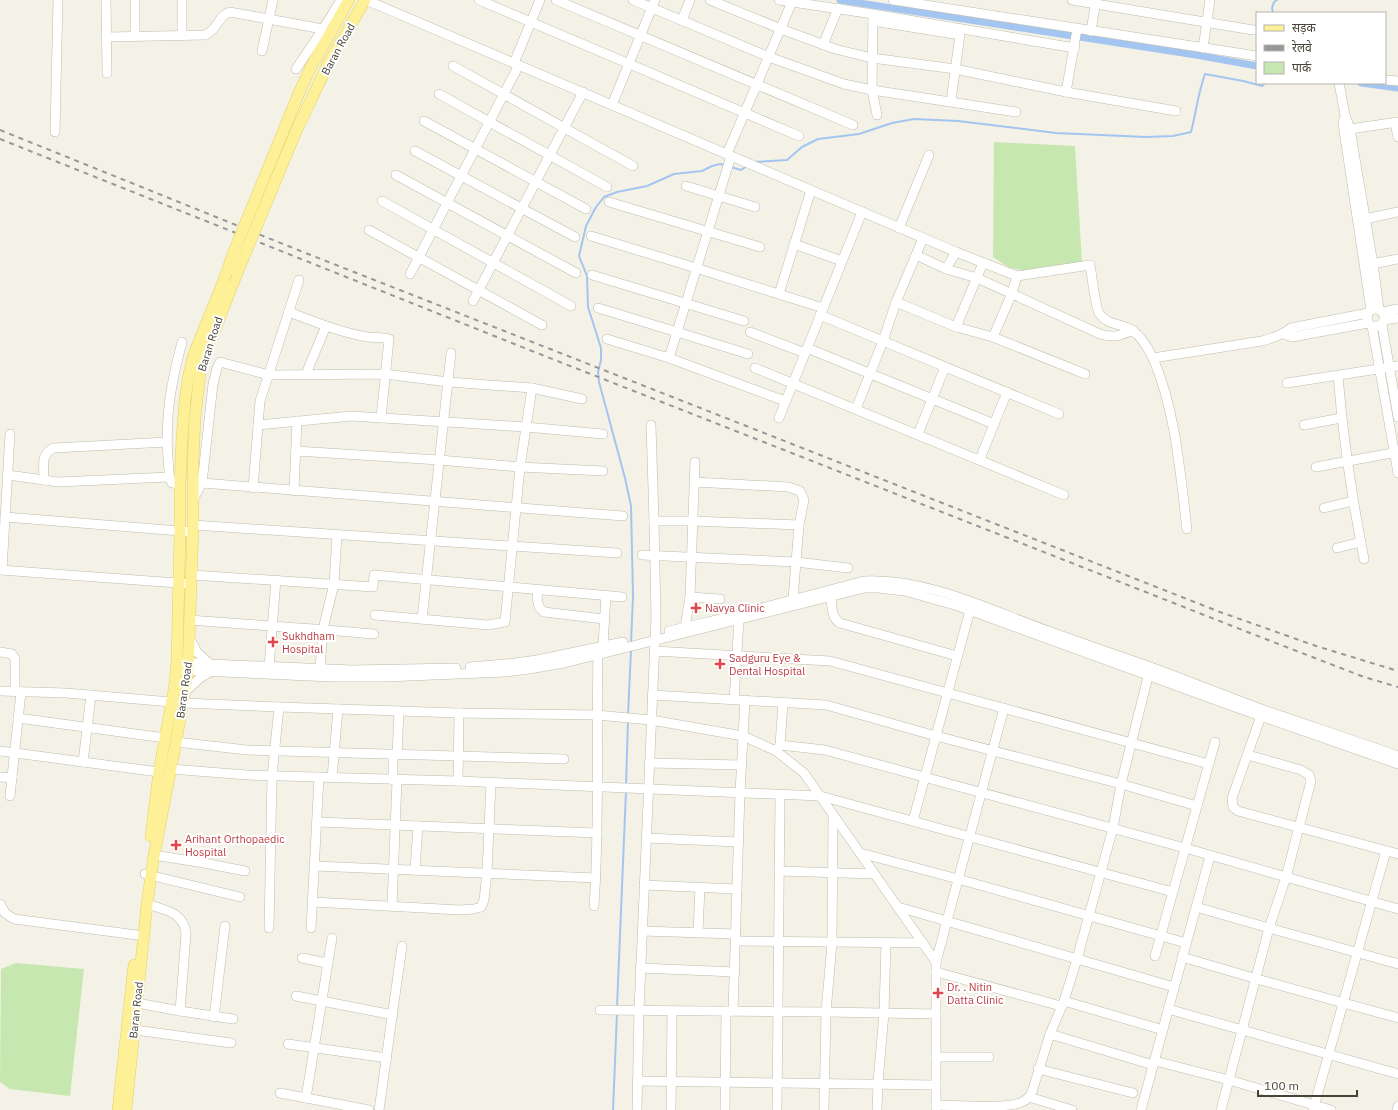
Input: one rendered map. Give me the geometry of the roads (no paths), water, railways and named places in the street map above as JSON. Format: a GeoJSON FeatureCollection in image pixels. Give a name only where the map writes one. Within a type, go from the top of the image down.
{"type":"FeatureCollection","features":[{"type":"Feature","properties":{"kind":"main road","name":"Baran Road"},"geometry":{"type":"LineString","coordinates":[[118,1110],[137,935],[176,742],[182,666],[179,583],[180,485],[182,438],[189,374],[200,340],[238,242],[299,94],[311,67],[349,0]]}},
{"type":"Feature","properties":{"kind":"main road","name":"Baran Road"},"geometry":{"type":"LineString","coordinates":[[126,1110],[147,904],[150,847],[159,772],[165,738],[180,699],[182,666],[189,637],[192,579],[192,502],[195,418],[200,373],[209,342],[297,129],[327,66],[366,0]]}},
{"type":"Feature","properties":{"kind":"street"},"geometry":{"type":"LineString","coordinates":[[55,132],[58,0]]}},
{"type":"Feature","properties":{"kind":"street"},"geometry":{"type":"LineString","coordinates":[[106,0],[107,73]]}},
{"type":"Feature","properties":{"kind":"street"},"geometry":{"type":"LineString","coordinates":[[135,0],[135,36]]}},
{"type":"Feature","properties":{"kind":"street"},"geometry":{"type":"LineString","coordinates":[[182,0],[182,36]]}},
{"type":"Feature","properties":{"kind":"street"},"geometry":{"type":"LineString","coordinates":[[262,51],[272,0]]}},
{"type":"Feature","properties":{"kind":"street"},"geometry":{"type":"LineString","coordinates":[[296,70],[341,0]]}},
{"type":"Feature","properties":{"kind":"street"},"geometry":{"type":"LineString","coordinates":[[366,0],[583,92],[729,157],[746,162],[956,252],[1017,276],[1090,265],[1098,312],[1112,323],[1133,330],[1141,338],[1153,358],[1164,389],[1176,438],[1187,530]]}},
{"type":"Feature","properties":{"kind":"street"},"geometry":{"type":"LineString","coordinates":[[480,0],[799,136]]}},
{"type":"Feature","properties":{"kind":"street"},"geometry":{"type":"LineString","coordinates":[[410,274],[503,94],[540,0]]}},
{"type":"Feature","properties":{"kind":"street"},"geometry":{"type":"LineString","coordinates":[[556,0],[853,125]]}},
{"type":"Feature","properties":{"kind":"street"},"geometry":{"type":"LineString","coordinates":[[634,0],[654,4],[682,20],[769,57],[844,84],[872,90],[1016,112]]}},
{"type":"Feature","properties":{"kind":"street"},"geometry":{"type":"LineString","coordinates":[[682,20],[690,0]]}},
{"type":"Feature","properties":{"kind":"street"},"geometry":{"type":"LineString","coordinates":[[710,0],[823,45],[872,58],[955,69],[1066,92],[1176,111]]}},
{"type":"Feature","properties":{"kind":"street"},"geometry":{"type":"LineString","coordinates":[[779,0],[838,8],[873,17],[1016,43]]}},
{"type":"Feature","properties":{"kind":"street"},"geometry":{"type":"LineString","coordinates":[[893,0],[1077,31],[1091,31],[1256,56]]}},
{"type":"Feature","properties":{"kind":"street"},"geometry":{"type":"LineString","coordinates":[[957,0],[957,10]]}},
{"type":"Feature","properties":{"kind":"street"},"geometry":{"type":"LineString","coordinates":[[1072,0],[1095,2],[1253,30]]}},
{"type":"Feature","properties":{"kind":"street"},"geometry":{"type":"LineString","coordinates":[[1202,48],[1210,0]]}},
{"type":"Feature","properties":{"kind":"street"},"geometry":{"type":"LineString","coordinates":[[669,358],[726,172],[729,157],[745,112],[792,2]]}},
{"type":"Feature","properties":{"kind":"street"},"geometry":{"type":"LineString","coordinates":[[1091,31],[1095,2]]}},
{"type":"Feature","properties":{"kind":"street"},"geometry":{"type":"LineString","coordinates":[[612,105],[654,4]]}},
{"type":"Feature","properties":{"kind":"street"},"geometry":{"type":"LineString","coordinates":[[823,45],[838,8]]}},
{"type":"Feature","properties":{"kind":"street"},"geometry":{"type":"LineString","coordinates":[[106,37],[200,36],[211,33],[222,16],[230,12],[323,29]]}},
{"type":"Feature","properties":{"kind":"street"},"geometry":{"type":"LineString","coordinates":[[873,17],[1075,46]]}},
{"type":"Feature","properties":{"kind":"street"},"geometry":{"type":"LineString","coordinates":[[873,17],[872,90],[877,115]]}},
{"type":"Feature","properties":{"kind":"street"},"geometry":{"type":"LineString","coordinates":[[1066,92],[1077,31]]}},
{"type":"Feature","properties":{"kind":"street"},"geometry":{"type":"LineString","coordinates":[[951,101],[960,34]]}},
{"type":"Feature","properties":{"kind":"street"},"geometry":{"type":"LineString","coordinates":[[453,66],[633,166]]}},
{"type":"Feature","properties":{"kind":"street"},"geometry":{"type":"LineString","coordinates":[[1386,80],[1398,81]]}},
{"type":"Feature","properties":{"kind":"street"},"geometry":{"type":"LineString","coordinates":[[1339,84],[1345,115],[1350,129],[1368,264],[1378,315],[1394,367],[1398,417]]}},
{"type":"Feature","properties":{"kind":"street"},"geometry":{"type":"LineString","coordinates":[[473,301],[583,92]]}},
{"type":"Feature","properties":{"kind":"street"},"geometry":{"type":"LineString","coordinates":[[439,94],[607,187]]}},
{"type":"Feature","properties":{"kind":"street"},"geometry":{"type":"LineString","coordinates":[[1345,115],[1343,124],[1361,219]]}},
{"type":"Feature","properties":{"kind":"street"},"geometry":{"type":"LineString","coordinates":[[424,121],[586,209]]}},
{"type":"Feature","properties":{"kind":"street"},"geometry":{"type":"LineString","coordinates":[[1350,129],[1397,123],[1398,137]]}},
{"type":"Feature","properties":{"kind":"street"},"geometry":{"type":"LineString","coordinates":[[415,151],[575,238]]}},
{"type":"Feature","properties":{"kind":"street"},"geometry":{"type":"LineString","coordinates":[[899,228],[929,155]]}},
{"type":"Feature","properties":{"kind":"street"},"geometry":{"type":"LineString","coordinates":[[396,175],[576,273]]}},
{"type":"Feature","properties":{"kind":"street"},"geometry":{"type":"LineString","coordinates":[[686,186],[755,207]]}},
{"type":"Feature","properties":{"kind":"street"},"geometry":{"type":"LineString","coordinates":[[779,294],[811,190]]}},
{"type":"Feature","properties":{"kind":"street"},"geometry":{"type":"LineString","coordinates":[[382,201],[570,306]]}},
{"type":"Feature","properties":{"kind":"street"},"geometry":{"type":"LineString","coordinates":[[609,202],[760,247]]}},
{"type":"Feature","properties":{"kind":"street"},"geometry":{"type":"LineString","coordinates":[[779,418],[862,212]]}},
{"type":"Feature","properties":{"kind":"street"},"geometry":{"type":"LineString","coordinates":[[1361,219],[1398,212]]}},
{"type":"Feature","properties":{"kind":"street"},"geometry":{"type":"LineString","coordinates":[[369,230],[542,325]]}},
{"type":"Feature","properties":{"kind":"street"},"geometry":{"type":"LineString","coordinates":[[591,236],[779,294],[822,312],[883,341],[1059,414]]}},
{"type":"Feature","properties":{"kind":"street"},"geometry":{"type":"LineString","coordinates":[[856,409],[883,341],[896,302],[923,238]]}},
{"type":"Feature","properties":{"kind":"street"},"geometry":{"type":"LineString","coordinates":[[794,244],[842,261]]}},
{"type":"Feature","properties":{"kind":"street"},"geometry":{"type":"LineString","coordinates":[[946,270],[956,252]]}},
{"type":"Feature","properties":{"kind":"street"},"geometry":{"type":"LineString","coordinates":[[916,255],[946,270],[977,278],[1012,293],[1100,334],[1120,336],[1133,330]]}},
{"type":"Feature","properties":{"kind":"street"},"geometry":{"type":"LineString","coordinates":[[1368,264],[1398,259]]}},
{"type":"Feature","properties":{"kind":"street"},"geometry":{"type":"LineString","coordinates":[[956,326],[983,263]]}},
{"type":"Feature","properties":{"kind":"street"},"geometry":{"type":"LineString","coordinates":[[592,275],[744,321]]}},
{"type":"Feature","properties":{"kind":"street"},"geometry":{"type":"LineString","coordinates":[[993,337],[1012,293],[1017,276]]}},
{"type":"Feature","properties":{"kind":"street"},"geometry":{"type":"LineString","coordinates":[[253,488],[260,401],[299,280]]}},
{"type":"Feature","properties":{"kind":"street"},"geometry":{"type":"LineString","coordinates":[[896,302],[956,326],[993,337],[1085,374]]}},
{"type":"Feature","properties":{"kind":"street"},"geometry":{"type":"LineString","coordinates":[[598,308],[748,354]]}},
{"type":"Feature","properties":{"kind":"street"},"geometry":{"type":"LineString","coordinates":[[1153,358],[1251,344],[1277,337],[1284,334],[1291,328],[1378,315],[1398,309]]}},
{"type":"Feature","properties":{"kind":"street"},"geometry":{"type":"LineString","coordinates":[[289,312],[326,326],[369,337],[379,336],[389,339],[381,418]]}},
{"type":"Feature","properties":{"kind":"street"},"geometry":{"type":"LineString","coordinates":[[1284,334],[1292,337],[1370,325],[1378,326],[1378,315]]}},
{"type":"Feature","properties":{"kind":"street"},"geometry":{"type":"LineString","coordinates":[[1398,318],[1378,315],[1367,316],[1396,452],[1398,473]]}},
{"type":"Feature","properties":{"kind":"street"},"geometry":{"type":"LineString","coordinates":[[306,374],[326,326]]}},
{"type":"Feature","properties":{"kind":"street"},"geometry":{"type":"LineString","coordinates":[[750,332],[806,350],[870,374],[994,424]]}},
{"type":"Feature","properties":{"kind":"street"},"geometry":{"type":"LineString","coordinates":[[607,340],[669,358],[786,401]]}},
{"type":"Feature","properties":{"kind":"street"},"geometry":{"type":"LineString","coordinates":[[180,485],[172,483],[169,477],[167,442],[170,393],[182,342]]}},
{"type":"Feature","properties":{"kind":"street"},"geometry":{"type":"LineString","coordinates":[[422,619],[451,354]]}},
{"type":"Feature","properties":{"kind":"street"},"geometry":{"type":"LineString","coordinates":[[192,502],[202,483],[213,384],[220,362],[268,375],[385,374],[448,382],[532,388],[582,399]]}},
{"type":"Feature","properties":{"kind":"street"},"geometry":{"type":"LineString","coordinates":[[918,434],[945,367]]}},
{"type":"Feature","properties":{"kind":"street"},"geometry":{"type":"LineString","coordinates":[[1287,384],[1394,367]]}},
{"type":"Feature","properties":{"kind":"street"},"geometry":{"type":"LineString","coordinates":[[755,368],[980,459],[1064,495]]}},
{"type":"Feature","properties":{"kind":"street"},"geometry":{"type":"LineString","coordinates":[[1338,376],[1342,418],[1364,559]]}},
{"type":"Feature","properties":{"kind":"street"},"geometry":{"type":"LineString","coordinates":[[375,615],[488,625],[505,622],[511,547],[520,467],[532,388]]}},
{"type":"Feature","properties":{"kind":"street"},"geometry":{"type":"LineString","coordinates":[[980,459],[1007,392]]}},
{"type":"Feature","properties":{"kind":"street"},"geometry":{"type":"LineString","coordinates":[[258,425],[351,416],[526,427],[603,434]]}},
{"type":"Feature","properties":{"kind":"street"},"geometry":{"type":"LineString","coordinates":[[1304,425],[1342,418]]}},
{"type":"Feature","properties":{"kind":"street"},"geometry":{"type":"LineString","coordinates":[[294,491],[297,421]]}},
{"type":"Feature","properties":{"kind":"street"},"geometry":{"type":"LineString","coordinates":[[637,1110],[640,968],[655,637],[655,556],[651,425]]}},
{"type":"Feature","properties":{"kind":"street"},"geometry":{"type":"LineString","coordinates":[[10,434],[4,453],[8,475],[3,490],[5,517],[2,532],[1,570],[179,583],[192,579],[276,580],[373,587],[374,575],[622,597]]}},
{"type":"Feature","properties":{"kind":"street"},"geometry":{"type":"LineString","coordinates":[[44,480],[44,456],[48,451],[54,448],[167,442]]}},
{"type":"Feature","properties":{"kind":"street"},"geometry":{"type":"LineString","coordinates":[[296,451],[439,460],[520,467],[603,471]]}},
{"type":"Feature","properties":{"kind":"street"},"geometry":{"type":"LineString","coordinates":[[1316,467],[1396,452]]}},
{"type":"Feature","properties":{"kind":"street"},"geometry":{"type":"LineString","coordinates":[[685,627],[690,597],[694,462]]}},
{"type":"Feature","properties":{"kind":"street"},"geometry":{"type":"LineString","coordinates":[[8,475],[58,482],[169,477]]}},
{"type":"Feature","properties":{"kind":"street"},"geometry":{"type":"LineString","coordinates":[[694,482],[788,487],[800,491],[804,500],[799,526],[794,599]]}},
{"type":"Feature","properties":{"kind":"street"},"geometry":{"type":"LineString","coordinates":[[202,483],[623,516]]}},
{"type":"Feature","properties":{"kind":"street"},"geometry":{"type":"LineString","coordinates":[[1324,508],[1354,501]]}},
{"type":"Feature","properties":{"kind":"street"},"geometry":{"type":"LineString","coordinates":[[5,517],[180,532],[193,529],[337,535],[617,553]]}},
{"type":"Feature","properties":{"kind":"street"},"geometry":{"type":"LineString","coordinates":[[654,521],[692,521],[799,526]]}},
{"type":"Feature","properties":{"kind":"street"},"geometry":{"type":"LineString","coordinates":[[320,669],[323,629],[334,584],[337,535]]}},
{"type":"Feature","properties":{"kind":"street"},"geometry":{"type":"LineString","coordinates":[[1337,548],[1361,542]]}},
{"type":"Feature","properties":{"kind":"street"},"geometry":{"type":"LineString","coordinates":[[642,555],[796,562],[848,568]]}},
{"type":"Feature","properties":{"kind":"street"},"geometry":{"type":"LineString","coordinates":[[269,667],[276,580]]}},
{"type":"Feature","properties":{"kind":"street"},"geometry":{"type":"LineString","coordinates":[[182,666],[331,677],[432,676],[530,669],[598,655],[621,646],[685,627],[864,581],[878,580],[906,584],[938,592],[989,608],[1261,716],[1398,764]]}},
{"type":"Feature","properties":{"kind":"street"},"geometry":{"type":"LineString","coordinates":[[655,637],[739,620],[866,588],[892,589],[918,594],[970,610],[1398,756]]}},
{"type":"Feature","properties":{"kind":"street"},"geometry":{"type":"LineString","coordinates":[[538,589],[537,598],[539,607],[544,612],[604,619]]}},
{"type":"Feature","properties":{"kind":"street"},"geometry":{"type":"LineString","coordinates":[[602,646],[606,595]]}},
{"type":"Feature","properties":{"kind":"street"},"geometry":{"type":"LineString","coordinates":[[690,597],[720,599]]}},
{"type":"Feature","properties":{"kind":"street"},"geometry":{"type":"LineString","coordinates":[[831,597],[833,617],[840,623],[957,656]]}},
{"type":"Feature","properties":{"kind":"street"},"geometry":{"type":"LineString","coordinates":[[913,821],[970,610]]}},
{"type":"Feature","properties":{"kind":"street"},"geometry":{"type":"LineString","coordinates":[[190,620],[374,634]]}},
{"type":"Feature","properties":{"kind":"street"},"geometry":{"type":"LineString","coordinates":[[734,700],[739,620]]}},
{"type":"Feature","properties":{"kind":"street"},"geometry":{"type":"LineString","coordinates":[[189,637],[197,652],[210,668]]}},
{"type":"Feature","properties":{"kind":"street"},"geometry":{"type":"LineString","coordinates":[[180,699],[210,668],[269,667],[392,670],[481,667],[537,660],[602,646],[621,646]]}},
{"type":"Feature","properties":{"kind":"street"},"geometry":{"type":"LineString","coordinates":[[654,651],[830,661],[1209,764]]}},
{"type":"Feature","properties":{"kind":"street"},"geometry":{"type":"LineString","coordinates":[[0,652],[12,654],[15,659],[18,691],[18,718],[10,796]]}},
{"type":"Feature","properties":{"kind":"street"},"geometry":{"type":"LineString","coordinates":[[594,906],[598,788],[596,715],[598,655]]}},
{"type":"Feature","properties":{"kind":"street"},"geometry":{"type":"LineString","coordinates":[[1004,708],[936,967],[936,1107],[983,1108],[1013,1105],[1025,1101],[1032,1092],[1038,1069],[1077,959],[1113,828],[1121,784],[1150,671]]}},
{"type":"Feature","properties":{"kind":"street"},"geometry":{"type":"LineString","coordinates":[[0,691],[180,699],[279,707],[459,713],[596,715],[651,720],[743,736],[778,748],[825,750],[1113,828],[1398,909]]}},
{"type":"Feature","properties":{"kind":"street"},"geometry":{"type":"LineString","coordinates":[[83,762],[91,695]]}},
{"type":"Feature","properties":{"kind":"street"},"geometry":{"type":"LineString","coordinates":[[652,695],[826,705],[936,736],[1121,784],[1197,806]]}},
{"type":"Feature","properties":{"kind":"street"},"geometry":{"type":"LineString","coordinates":[[725,1110],[730,1011],[735,972],[740,793],[745,700]]}},
{"type":"Feature","properties":{"kind":"street"},"geometry":{"type":"LineString","coordinates":[[778,748],[783,702]]}},
{"type":"Feature","properties":{"kind":"street"},"geometry":{"type":"LineString","coordinates":[[269,928],[272,776],[279,707]]}},
{"type":"Feature","properties":{"kind":"street"},"geometry":{"type":"LineString","coordinates":[[332,778],[338,709]]}},
{"type":"Feature","properties":{"kind":"street"},"geometry":{"type":"LineString","coordinates":[[392,906],[396,825],[395,755],[399,711]]}},
{"type":"Feature","properties":{"kind":"street"},"geometry":{"type":"LineString","coordinates":[[458,781],[459,713]]}},
{"type":"Feature","properties":{"kind":"street"},"geometry":{"type":"LineString","coordinates":[[1261,716],[1232,798],[1234,807],[1238,811],[1398,854]]}},
{"type":"Feature","properties":{"kind":"street"},"geometry":{"type":"LineString","coordinates":[[18,718],[165,738]]}},
{"type":"Feature","properties":{"kind":"street"},"geometry":{"type":"LineString","coordinates":[[176,742],[247,750],[564,759]]}},
{"type":"Feature","properties":{"kind":"street"},"geometry":{"type":"LineString","coordinates":[[1155,956],[1215,742]]}},
{"type":"Feature","properties":{"kind":"street"},"geometry":{"type":"LineString","coordinates":[[778,748],[804,773],[923,943],[936,967],[1062,1004],[1163,1030]]}},
{"type":"Feature","properties":{"kind":"street"},"geometry":{"type":"LineString","coordinates":[[0,751],[159,772]]}},
{"type":"Feature","properties":{"kind":"street"},"geometry":{"type":"LineString","coordinates":[[1221,1110],[1270,928],[1286,877],[1311,781],[1309,775],[1301,770],[1248,755]]}},
{"type":"Feature","properties":{"kind":"street"},"geometry":{"type":"LineString","coordinates":[[649,763],[742,766]]}},
{"type":"Feature","properties":{"kind":"street"},"geometry":{"type":"LineString","coordinates":[[171,769],[247,775],[319,778],[458,781],[820,796],[1173,892]]}},
{"type":"Feature","properties":{"kind":"street"},"geometry":{"type":"LineString","coordinates":[[0,777],[12,778]]}},
{"type":"Feature","properties":{"kind":"street"},"geometry":{"type":"LineString","coordinates":[[312,928],[319,778]]}},
{"type":"Feature","properties":{"kind":"street"},"geometry":{"type":"LineString","coordinates":[[313,902],[460,910],[481,907],[484,900],[487,873],[491,783]]}},
{"type":"Feature","properties":{"kind":"street"},"geometry":{"type":"LineString","coordinates":[[777,1110],[780,795]]}},
{"type":"Feature","properties":{"kind":"street"},"geometry":{"type":"LineString","coordinates":[[824,1110],[826,1012],[832,942],[833,816]]}},
{"type":"Feature","properties":{"kind":"street"},"geometry":{"type":"LineString","coordinates":[[317,822],[597,833]]}},
{"type":"Feature","properties":{"kind":"street"},"geometry":{"type":"LineString","coordinates":[[415,870],[418,826]]}},
{"type":"Feature","properties":{"kind":"street"},"geometry":{"type":"LineString","coordinates":[[646,838],[739,842]]}},
{"type":"Feature","properties":{"kind":"street"},"geometry":{"type":"LineString","coordinates":[[1314,1108],[1386,851]]}},
{"type":"Feature","properties":{"kind":"street"},"geometry":{"type":"LineString","coordinates":[[860,853],[1186,943]]}},
{"type":"Feature","properties":{"kind":"street"},"geometry":{"type":"LineString","coordinates":[[154,855],[245,871]]}},
{"type":"Feature","properties":{"kind":"street"},"geometry":{"type":"LineString","coordinates":[[1141,1110],[1210,856]]}},
{"type":"Feature","properties":{"kind":"street"},"geometry":{"type":"LineString","coordinates":[[315,866],[596,878]]}},
{"type":"Feature","properties":{"kind":"street"},"geometry":{"type":"LineString","coordinates":[[779,871],[874,874]]}},
{"type":"Feature","properties":{"kind":"street"},"geometry":{"type":"LineString","coordinates":[[148,875],[240,897]]}},
{"type":"Feature","properties":{"kind":"street"},"geometry":{"type":"LineString","coordinates":[[644,885],[737,889]]}},
{"type":"Feature","properties":{"kind":"street"},"geometry":{"type":"LineString","coordinates":[[698,933],[700,887]]}},
{"type":"Feature","properties":{"kind":"street"},"geometry":{"type":"LineString","coordinates":[[0,904],[5,913],[14,919],[137,935]]}},
{"type":"Feature","properties":{"kind":"street"},"geometry":{"type":"LineString","coordinates":[[147,904],[180,917],[186,926],[180,1011]]}},
{"type":"Feature","properties":{"kind":"street"},"geometry":{"type":"LineString","coordinates":[[898,907],[1174,987]]}},
{"type":"Feature","properties":{"kind":"street"},"geometry":{"type":"LineString","coordinates":[[1196,907],[1398,964]]}},
{"type":"Feature","properties":{"kind":"street"},"geometry":{"type":"LineString","coordinates":[[214,1016],[225,926]]}},
{"type":"Feature","properties":{"kind":"street"},"geometry":{"type":"LineString","coordinates":[[642,931],[698,933],[778,942],[923,943]]}},
{"type":"Feature","properties":{"kind":"street"},"geometry":{"type":"LineString","coordinates":[[306,1098],[332,938]]}},
{"type":"Feature","properties":{"kind":"street"},"geometry":{"type":"LineString","coordinates":[[877,1110],[884,1014],[886,943]]}},
{"type":"Feature","properties":{"kind":"street"},"geometry":{"type":"LineString","coordinates":[[380,1110],[402,946]]}},
{"type":"Feature","properties":{"kind":"street"},"geometry":{"type":"LineString","coordinates":[[1182,957],[1257,980],[1398,1018]]}},
{"type":"Feature","properties":{"kind":"street"},"geometry":{"type":"LineString","coordinates":[[302,958],[328,963]]}},
{"type":"Feature","properties":{"kind":"street"},"geometry":{"type":"LineString","coordinates":[[640,968],[735,972]]}},
{"type":"Feature","properties":{"kind":"street"},"geometry":{"type":"LineString","coordinates":[[296,996],[393,1015]]}},
{"type":"Feature","properties":{"kind":"street"},"geometry":{"type":"LineString","coordinates":[[137,1002],[180,1011],[233,1019]]}},
{"type":"Feature","properties":{"kind":"street"},"geometry":{"type":"LineString","coordinates":[[1168,1009],[1398,1074]]}},
{"type":"Feature","properties":{"kind":"street"},"geometry":{"type":"LineString","coordinates":[[600,1010],[936,1014]]}},
{"type":"Feature","properties":{"kind":"street"},"geometry":{"type":"LineString","coordinates":[[671,1110],[672,1011]]}},
{"type":"Feature","properties":{"kind":"street"},"geometry":{"type":"LineString","coordinates":[[135,1030],[231,1043]]}},
{"type":"Feature","properties":{"kind":"street"},"geometry":{"type":"LineString","coordinates":[[1050,1034],[1154,1063],[1229,1080],[1314,1108],[1332,1110]]}},
{"type":"Feature","properties":{"kind":"street"},"geometry":{"type":"LineString","coordinates":[[288,1044],[387,1058]]}},
{"type":"Feature","properties":{"kind":"street"},"geometry":{"type":"LineString","coordinates":[[936,1057],[989,1056]]}},
{"type":"Feature","properties":{"kind":"street"},"geometry":{"type":"LineString","coordinates":[[1038,1069],[1133,1093]]}},
{"type":"Feature","properties":{"kind":"street"},"geometry":{"type":"LineString","coordinates":[[637,1081],[936,1084]]}},
{"type":"Feature","properties":{"kind":"street"},"geometry":{"type":"LineString","coordinates":[[280,1093],[369,1110]]}},
{"type":"Feature","properties":{"kind":"street"},"geometry":{"type":"LineString","coordinates":[[1029,1097],[1072,1110]]}},
{"type":"Feature","properties":{"kind":"street"},"geometry":{"type":"LineString","coordinates":[[1397,1110],[1398,1106]]}},
{"type":"Feature","properties":{"kind":"waterway"},"geometry":{"type":"LineString","coordinates":[[840,0],[1196,55],[1256,66]]}},
{"type":"Feature","properties":{"kind":"waterway"},"geometry":{"type":"LineString","coordinates":[[1273,12],[1272,8],[1274,2],[1277,0]]}},
{"type":"Feature","properties":{"kind":"waterway"},"geometry":{"type":"LineString","coordinates":[[754,162],[787,160],[802,147],[818,139],[859,134],[892,123],[914,119],[958,121],[1056,133],[1146,137],[1173,136],[1191,132],[1205,74],[1262,86],[1264,84]]}},
{"type":"Feature","properties":{"kind":"waterway"},"geometry":{"type":"LineString","coordinates":[[1368,84],[1398,88]]}},
{"type":"Feature","properties":{"kind":"waterway"},"geometry":{"type":"LineString","coordinates":[[631,643],[633,596],[631,506],[599,382],[598,372],[601,360],[601,348],[588,307],[587,276],[579,256],[586,226],[596,207],[604,197],[617,192],[647,186],[674,174],[702,171],[712,166],[720,164],[725,165]]}},
{"type":"Feature","properties":{"kind":"waterway"},"geometry":{"type":"LineString","coordinates":[[731,167],[741,170],[747,166]]}},
{"type":"Feature","properties":{"kind":"waterway"},"geometry":{"type":"LineString","coordinates":[[628,715],[631,650]]}},
{"type":"Feature","properties":{"kind":"waterway"},"geometry":{"type":"LineString","coordinates":[[626,785],[628,721]]}},
{"type":"Feature","properties":{"kind":"waterway"},"geometry":{"type":"LineString","coordinates":[[617,1007],[626,791]]}},
{"type":"Feature","properties":{"kind":"waterway"},"geometry":{"type":"LineString","coordinates":[[613,1110],[617,1013]]}},
{"type":"Feature","properties":{"kind":"railway"},"geometry":{"type":"LineString","coordinates":[[0,130],[298,250],[1220,612],[1316,646],[1398,671]]}},
{"type":"Feature","properties":{"kind":"railway"},"geometry":{"type":"LineString","coordinates":[[0,139],[532,351],[1250,633],[1364,677],[1398,687]]}},
{"type":"Feature","properties":{"kind":"place","name":"Navya Clinic"},"geometry":{"type":"Point","coordinates":[696,608]}},
{"type":"Feature","properties":{"kind":"place","name":"Sukhdham Hospital"},"geometry":{"type":"Point","coordinates":[273,642]}},
{"type":"Feature","properties":{"kind":"place","name":"Sadguru Eye & Dental Hospital"},"geometry":{"type":"Point","coordinates":[720,664]}},
{"type":"Feature","properties":{"kind":"place","name":"Arihant Orthopaedic Hospital"},"geometry":{"type":"Point","coordinates":[176,845]}},
{"type":"Feature","properties":{"kind":"place","name":"Dr. . Nitin Datta Clinic"},"geometry":{"type":"Point","coordinates":[938,993]}}]}
